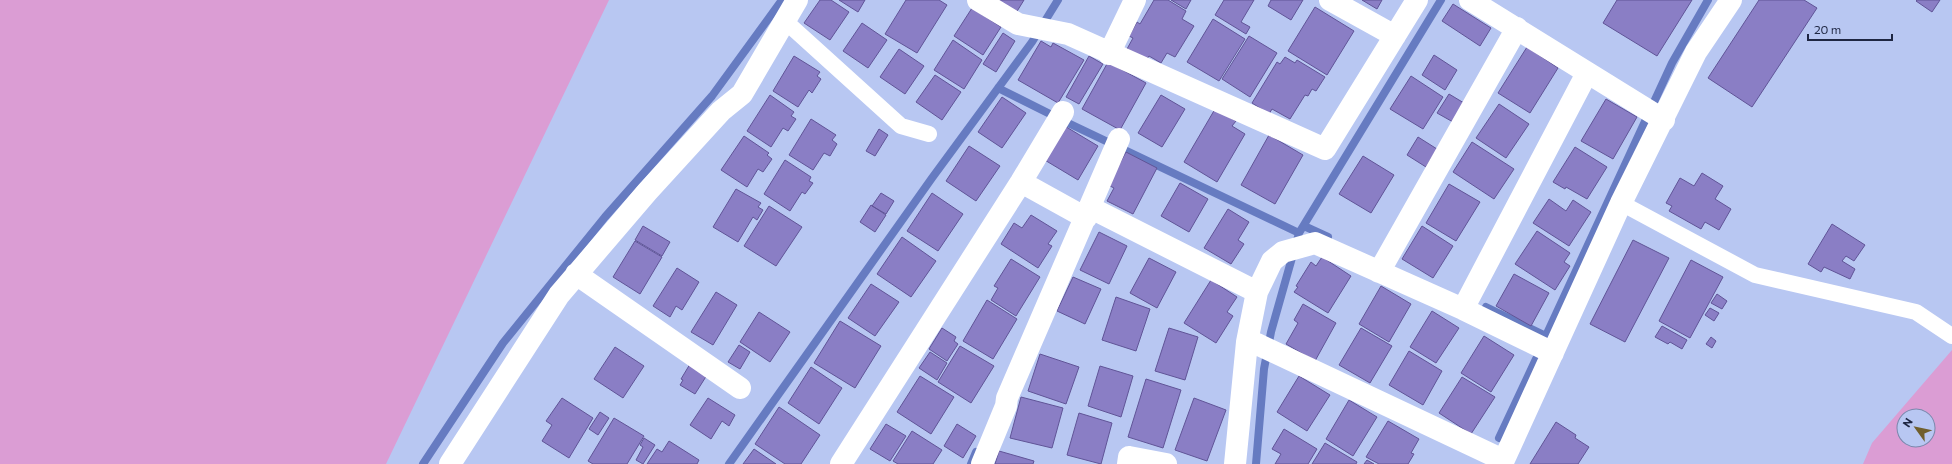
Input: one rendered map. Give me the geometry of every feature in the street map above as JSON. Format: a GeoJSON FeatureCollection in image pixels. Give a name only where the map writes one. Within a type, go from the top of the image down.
{"type":"FeatureCollection","features":[{"type":"Feature","properties":{"kind":"street"},"geometry":{"type":"LineString","coordinates":[[450,464],[559,294],[710,122],[742,94],[797,0]]}},
{"type":"Feature","properties":{"kind":"street"},"geometry":{"type":"LineString","coordinates":[[978,0],[1018,24],[1056,30],[1068,34],[1109,54],[1325,149],[1417,0]]}},
{"type":"Feature","properties":{"kind":"street"},"geometry":{"type":"LineString","coordinates":[[1109,54],[1135,0]]}},
{"type":"Feature","properties":{"kind":"street"},"geometry":{"type":"LineString","coordinates":[[1330,0],[1395,36]]}},
{"type":"Feature","properties":{"kind":"street"},"geometry":{"type":"LineString","coordinates":[[1470,0],[1654,114]]}},
{"type":"Feature","properties":{"kind":"street"},"geometry":{"type":"LineString","coordinates":[[1252,343],[1502,462],[1621,203],[1654,114],[1731,0]]}},
{"type":"Feature","properties":{"kind":"street"},"geometry":{"type":"LineString","coordinates":[[1379,272],[1517,28]]}},
{"type":"Feature","properties":{"kind":"street"},"geometry":{"type":"LineString","coordinates":[[1463,309],[1587,73]]}},
{"type":"Feature","properties":{"kind":"street"},"geometry":{"type":"LineString","coordinates":[[841,464],[1021,182],[1060,116]]}},
{"type":"Feature","properties":{"kind":"street"},"geometry":{"type":"LineString","coordinates":[[982,464],[1006,406],[1007,398],[1058,278],[1064,268],[1082,213],[1117,144]]}},
{"type":"Feature","properties":{"kind":"street"},"geometry":{"type":"LineString","coordinates":[[1021,182],[1082,213],[1257,292]]}},
{"type":"Feature","properties":{"kind":"street"},"geometry":{"type":"LineString","coordinates":[[1235,464],[1252,343],[1257,292],[1272,261],[1283,252],[1315,243],[1463,309],[1553,353]]}},
{"type":"Feature","properties":{"kind":"street"},"geometry":{"type":"LineString","coordinates":[[576,274],[740,388]]}},
{"type":"Feature","properties":{"kind":"street"},"geometry":{"type":"LineString","coordinates":[[1128,464],[1130,457],[1166,464]]}},
{"type":"Feature","properties":{"kind":"lane"},"geometry":{"type":"LineString","coordinates":[[785,21],[901,126],[929,134]]}},
{"type":"Feature","properties":{"kind":"lane"},"geometry":{"type":"LineString","coordinates":[[1621,203],[1755,275],[1916,312],[1952,336]]}},
{"type":"Feature","properties":{"kind":"shaded area"},"geometry":{"type":"Polygon","coordinates":[[[0,0],[609,0],[386,464],[0,464],[0,0]]]}},
{"type":"Feature","properties":{"kind":"shaded area"},"geometry":{"type":"Polygon","coordinates":[[[1952,350],[1952,464],[1863,464],[1872,443],[1896,415],[1896,448],[1936,448],[1936,408],[1902,408],[1952,350]]]}},
{"type":"Feature","properties":{"kind":"building"},"geometry":{"type":"Polygon","coordinates":[[[820,0],[831,0],[849,12],[830,40],[804,23],[820,0]]]}},
{"type":"Feature","properties":{"kind":"building"},"geometry":{"type":"Polygon","coordinates":[[[839,0],[865,0],[858,12],[839,0]]]}},
{"type":"Feature","properties":{"kind":"building"},"geometry":{"type":"Polygon","coordinates":[[[906,0],[939,0],[947,5],[917,53],[885,34],[906,0]]]}},
{"type":"Feature","properties":{"kind":"building"},"geometry":{"type":"Polygon","coordinates":[[[996,0],[1024,0],[1016,13],[996,0]]]}},
{"type":"Feature","properties":{"kind":"building"},"geometry":{"type":"Polygon","coordinates":[[[1154,0],[1168,0],[1186,11],[1182,19],[1194,26],[1175,57],[1167,53],[1161,63],[1149,56],[1146,60],[1127,49],[1133,38],[1129,36],[1137,22],[1140,24],[1154,0]]]}},
{"type":"Feature","properties":{"kind":"building"},"geometry":{"type":"Polygon","coordinates":[[[1171,0],[1191,0],[1186,9],[1171,0]]]}},
{"type":"Feature","properties":{"kind":"building"},"geometry":{"type":"Polygon","coordinates":[[[1224,0],[1254,0],[1241,22],[1250,27],[1246,34],[1215,15],[1224,0]]]}},
{"type":"Feature","properties":{"kind":"building"},"geometry":{"type":"Polygon","coordinates":[[[1271,0],[1303,0],[1291,20],[1268,6],[1271,0]]]}},
{"type":"Feature","properties":{"kind":"building"},"geometry":{"type":"Polygon","coordinates":[[[1362,0],[1382,0],[1377,9],[1362,0]]]}},
{"type":"Feature","properties":{"kind":"building"},"geometry":{"type":"Polygon","coordinates":[[[1617,0],[1692,0],[1657,56],[1603,23],[1617,0]]]}},
{"type":"Feature","properties":{"kind":"building"},"geometry":{"type":"Polygon","coordinates":[[[1759,0],[1804,0],[1817,8],[1752,107],[1708,78],[1759,0]]]}},
{"type":"Feature","properties":{"kind":"building"},"geometry":{"type":"Polygon","coordinates":[[[1940,0],[1932,12],[1916,1],[1940,0]]]}},
{"type":"Feature","properties":{"kind":"building"},"geometry":{"type":"Polygon","coordinates":[[[1453,4],[1491,28],[1480,46],[1442,21],[1453,4]]]}},
{"type":"Feature","properties":{"kind":"building"},"geometry":{"type":"Polygon","coordinates":[[[1315,7],[1354,31],[1327,75],[1288,51],[1315,7]]]}},
{"type":"Feature","properties":{"kind":"building"},"geometry":{"type":"Polygon","coordinates":[[[972,8],[1001,27],[983,55],[954,36],[972,8]]]}},
{"type":"Feature","properties":{"kind":"building"},"geometry":{"type":"Polygon","coordinates":[[[1213,19],[1245,39],[1219,81],[1187,62],[1213,19]]]}},
{"type":"Feature","properties":{"kind":"building"},"geometry":{"type":"Polygon","coordinates":[[[862,23],[887,40],[868,68],[843,51],[862,23]]]}},
{"type":"Feature","properties":{"kind":"building"},"geometry":{"type":"Polygon","coordinates":[[[1003,33],[1015,41],[996,72],[983,64],[1003,33]]]}},
{"type":"Feature","properties":{"kind":"building"},"geometry":{"type":"Polygon","coordinates":[[[1249,36],[1277,53],[1250,97],[1222,79],[1249,36]]]}},
{"type":"Feature","properties":{"kind":"building"},"geometry":{"type":"Polygon","coordinates":[[[953,40],[982,60],[964,89],[934,70],[953,40]]]}},
{"type":"Feature","properties":{"kind":"building"},"geometry":{"type":"Polygon","coordinates":[[[1041,41],[1051,47],[1053,43],[1084,60],[1058,103],[1018,80],[1041,41]]]}},
{"type":"Feature","properties":{"kind":"building"},"geometry":{"type":"Polygon","coordinates":[[[1527,47],[1558,68],[1530,113],[1498,93],[1527,47]]]}},
{"type":"Feature","properties":{"kind":"building"},"geometry":{"type":"Polygon","coordinates":[[[899,49],[924,66],[905,94],[880,77],[899,49]]]}},
{"type":"Feature","properties":{"kind":"building"},"geometry":{"type":"Polygon","coordinates":[[[1434,55],[1457,70],[1445,90],[1422,75],[1434,55]]]}},
{"type":"Feature","properties":{"kind":"building"},"geometry":{"type":"Polygon","coordinates":[[[794,56],[820,72],[817,76],[821,79],[812,93],[809,90],[798,107],[773,91],[794,56]]]}},
{"type":"Feature","properties":{"kind":"building"},"geometry":{"type":"Polygon","coordinates":[[[1089,56],[1103,64],[1079,104],[1066,97],[1089,56]]]}},
{"type":"Feature","properties":{"kind":"building"},"geometry":{"type":"Polygon","coordinates":[[[1285,57],[1295,63],[1297,60],[1325,77],[1316,91],[1312,89],[1308,96],[1305,95],[1290,119],[1272,109],[1269,114],[1252,103],[1277,62],[1280,64],[1285,57]]]}},
{"type":"Feature","properties":{"kind":"building"},"geometry":{"type":"Polygon","coordinates":[[[1108,62],[1146,83],[1120,130],[1082,109],[1108,62]]]}},
{"type":"Feature","properties":{"kind":"building"},"geometry":{"type":"Polygon","coordinates":[[[935,75],[961,92],[942,120],[916,102],[935,75]]]}},
{"type":"Feature","properties":{"kind":"building"},"geometry":{"type":"Polygon","coordinates":[[[1411,76],[1443,97],[1423,129],[1390,109],[1411,76]]]}},
{"type":"Feature","properties":{"kind":"building"},"geometry":{"type":"Polygon","coordinates":[[[1449,94],[1464,103],[1453,122],[1437,113],[1449,94]]]}},
{"type":"Feature","properties":{"kind":"building"},"geometry":{"type":"Polygon","coordinates":[[[770,95],[794,112],[791,116],[796,119],[788,131],[783,128],[771,147],[747,131],[770,95]]]}},
{"type":"Feature","properties":{"kind":"building"},"geometry":{"type":"Polygon","coordinates":[[[1161,95],[1185,109],[1162,147],[1138,133],[1161,95]]]}},
{"type":"Feature","properties":{"kind":"building"},"geometry":{"type":"Polygon","coordinates":[[[1002,97],[1026,113],[1002,148],[978,132],[1002,97]]]}},
{"type":"Feature","properties":{"kind":"building"},"geometry":{"type":"Polygon","coordinates":[[[1606,99],[1637,117],[1613,159],[1581,141],[1606,99]]]}},
{"type":"Feature","properties":{"kind":"building"},"geometry":{"type":"Polygon","coordinates":[[[1499,104],[1529,124],[1506,158],[1476,138],[1499,104]]]}},
{"type":"Feature","properties":{"kind":"building"},"geometry":{"type":"Polygon","coordinates":[[[1215,109],[1236,121],[1232,126],[1245,134],[1217,182],[1184,162],[1215,109]]]}},
{"type":"Feature","properties":{"kind":"building"},"geometry":{"type":"Polygon","coordinates":[[[811,119],[836,135],[832,140],[837,144],[830,156],[824,153],[813,170],[789,155],[811,119]]]}},
{"type":"Feature","properties":{"kind":"building"},"geometry":{"type":"Polygon","coordinates":[[[1063,125],[1098,146],[1078,180],[1043,159],[1063,125]]]}},
{"type":"Feature","properties":{"kind":"building"},"geometry":{"type":"Polygon","coordinates":[[[879,129],[888,135],[875,156],[866,151],[879,129]]]}},
{"type":"Feature","properties":{"kind":"building"},"geometry":{"type":"Polygon","coordinates":[[[1269,135],[1303,155],[1275,204],[1241,185],[1269,135]]]}},
{"type":"Feature","properties":{"kind":"building"},"geometry":{"type":"Polygon","coordinates":[[[744,136],[769,153],[767,155],[772,159],[763,172],[758,169],[747,187],[721,170],[744,136]]]}},
{"type":"Feature","properties":{"kind":"building"},"geometry":{"type":"Polygon","coordinates":[[[1418,137],[1437,149],[1426,167],[1407,155],[1418,137]]]}},
{"type":"Feature","properties":{"kind":"building"},"geometry":{"type":"Polygon","coordinates":[[[1472,142],[1514,169],[1494,199],[1453,172],[1472,142]]]}},
{"type":"Feature","properties":{"kind":"building"},"geometry":{"type":"Polygon","coordinates":[[[969,146],[1000,166],[976,201],[946,181],[969,146]]]}},
{"type":"Feature","properties":{"kind":"building"},"geometry":{"type":"Polygon","coordinates":[[[1575,147],[1607,167],[1587,199],[1566,187],[1565,189],[1553,182],[1575,147]]]}},
{"type":"Feature","properties":{"kind":"building"},"geometry":{"type":"Polygon","coordinates":[[[1126,152],[1157,168],[1133,214],[1107,201],[1114,188],[1108,185],[1126,152]]]}},
{"type":"Feature","properties":{"kind":"building"},"geometry":{"type":"Polygon","coordinates":[[[1363,156],[1394,175],[1371,213],[1339,194],[1363,156]]]}},
{"type":"Feature","properties":{"kind":"building"},"geometry":{"type":"Polygon","coordinates":[[[785,160],[811,177],[809,181],[813,183],[805,194],[802,192],[790,211],[764,194],[785,160]]]}},
{"type":"Feature","properties":{"kind":"building"},"geometry":{"type":"Polygon","coordinates":[[[1702,173],[1723,186],[1715,199],[1731,209],[1719,230],[1705,222],[1701,229],[1669,211],[1672,206],[1666,203],[1680,178],[1694,186],[1702,173]]]}},
{"type":"Feature","properties":{"kind":"building"},"geometry":{"type":"Polygon","coordinates":[[[1180,183],[1208,199],[1189,232],[1161,216],[1180,183]]]}},
{"type":"Feature","properties":{"kind":"building"},"geometry":{"type":"Polygon","coordinates":[[[1449,184],[1480,202],[1456,241],[1426,223],[1449,184]]]}},
{"type":"Feature","properties":{"kind":"building"},"geometry":{"type":"Polygon","coordinates":[[[736,189],[761,203],[758,207],[763,210],[757,220],[753,217],[738,242],[713,227],[736,189]]]}},
{"type":"Feature","properties":{"kind":"building"},"geometry":{"type":"Polygon","coordinates":[[[881,193],[894,201],[886,214],[872,206],[881,193]]]}},
{"type":"Feature","properties":{"kind":"building"},"geometry":{"type":"Polygon","coordinates":[[[932,193],[963,214],[938,251],[907,231],[932,193]]]}},
{"type":"Feature","properties":{"kind":"building"},"geometry":{"type":"Polygon","coordinates":[[[1549,199],[1566,211],[1573,200],[1591,212],[1569,246],[1533,223],[1549,199]]]}},
{"type":"Feature","properties":{"kind":"building"},"geometry":{"type":"Polygon","coordinates":[[[871,205],[886,215],[875,232],[860,222],[871,205]]]}},
{"type":"Feature","properties":{"kind":"building"},"geometry":{"type":"Polygon","coordinates":[[[769,206],[802,227],[776,266],[744,246],[769,206]]]}},
{"type":"Feature","properties":{"kind":"building"},"geometry":{"type":"Polygon","coordinates":[[[1228,209],[1249,222],[1238,240],[1244,244],[1231,264],[1204,248],[1228,209]]]}},
{"type":"Feature","properties":{"kind":"building"},"geometry":{"type":"Polygon","coordinates":[[[1031,215],[1057,231],[1048,244],[1052,246],[1038,268],[1001,244],[1014,223],[1022,228],[1031,215]]]}},
{"type":"Feature","properties":{"kind":"building"},"geometry":{"type":"Polygon","coordinates":[[[1832,224],[1865,245],[1854,261],[1846,256],[1842,261],[1855,269],[1850,279],[1824,267],[1821,272],[1808,264],[1832,224]]]}},
{"type":"Feature","properties":{"kind":"building"},"geometry":{"type":"Polygon","coordinates":[[[643,226],[670,242],[662,256],[635,240],[643,226]]]}},
{"type":"Feature","properties":{"kind":"building"},"geometry":{"type":"Polygon","coordinates":[[[1422,226],[1453,246],[1433,278],[1402,259],[1422,226]]]}},
{"type":"Feature","properties":{"kind":"building"},"geometry":{"type":"Polygon","coordinates":[[[1537,231],[1570,253],[1564,262],[1570,266],[1555,290],[1515,264],[1537,231]]]}},
{"type":"Feature","properties":{"kind":"building"},"geometry":{"type":"Polygon","coordinates":[[[1099,232],[1127,246],[1109,284],[1080,270],[1099,232]]]}},
{"type":"Feature","properties":{"kind":"building"},"geometry":{"type":"Polygon","coordinates":[[[902,237],[936,261],[911,297],[877,274],[902,237]]]}},
{"type":"Feature","properties":{"kind":"building"},"geometry":{"type":"Polygon","coordinates":[[[1633,240],[1669,258],[1625,342],[1590,324],[1633,240]]]}},
{"type":"Feature","properties":{"kind":"building"},"geometry":{"type":"Polygon","coordinates":[[[635,241],[662,257],[640,294],[613,277],[635,241]]]}},
{"type":"Feature","properties":{"kind":"building"},"geometry":{"type":"Polygon","coordinates":[[[1322,257],[1351,276],[1328,313],[1294,292],[1298,287],[1296,286],[1311,262],[1316,266],[1322,257]]]}},
{"type":"Feature","properties":{"kind":"building"},"geometry":{"type":"Polygon","coordinates":[[[1149,258],[1176,272],[1157,308],[1130,293],[1149,258]]]}},
{"type":"Feature","properties":{"kind":"building"},"geometry":{"type":"Polygon","coordinates":[[[1011,259],[1040,277],[1016,316],[991,300],[998,288],[994,286],[1011,259]]]}},
{"type":"Feature","properties":{"kind":"building"},"geometry":{"type":"Polygon","coordinates":[[[1691,260],[1723,277],[1690,338],[1659,321],[1691,260]]]}},
{"type":"Feature","properties":{"kind":"building"},"geometry":{"type":"Polygon","coordinates":[[[677,268],[699,282],[682,310],[676,306],[670,317],[653,306],[677,268]]]}},
{"type":"Feature","properties":{"kind":"building"},"geometry":{"type":"Polygon","coordinates":[[[1514,274],[1549,293],[1531,326],[1496,306],[1514,274]]]}},
{"type":"Feature","properties":{"kind":"building"},"geometry":{"type":"Polygon","coordinates":[[[1073,277],[1101,289],[1085,324],[1057,311],[1073,277]]]}},
{"type":"Feature","properties":{"kind":"building"},"geometry":{"type":"Polygon","coordinates":[[[1211,280],[1237,297],[1227,312],[1233,316],[1216,343],[1184,323],[1211,280]]]}},
{"type":"Feature","properties":{"kind":"building"},"geometry":{"type":"Polygon","coordinates":[[[871,284],[899,302],[875,336],[848,318],[871,284]]]}},
{"type":"Feature","properties":{"kind":"building"},"geometry":{"type":"Polygon","coordinates":[[[1381,286],[1411,304],[1389,342],[1359,324],[1381,286]]]}},
{"type":"Feature","properties":{"kind":"building"},"geometry":{"type":"Polygon","coordinates":[[[716,292],[737,305],[713,345],[691,332],[716,292]]]}},
{"type":"Feature","properties":{"kind":"building"},"geometry":{"type":"Polygon","coordinates":[[[1717,294],[1727,301],[1722,309],[1711,303],[1717,294]]]}},
{"type":"Feature","properties":{"kind":"building"},"geometry":{"type":"Polygon","coordinates":[[[1116,297],[1150,309],[1136,351],[1102,340],[1116,297]]]}},
{"type":"Feature","properties":{"kind":"building"},"geometry":{"type":"Polygon","coordinates":[[[987,300],[1017,319],[993,359],[963,341],[987,300]]]}},
{"type":"Feature","properties":{"kind":"building"},"geometry":{"type":"Polygon","coordinates":[[[1303,304],[1336,323],[1315,361],[1286,344],[1298,323],[1294,320],[1303,304]]]}},
{"type":"Feature","properties":{"kind":"building"},"geometry":{"type":"Polygon","coordinates":[[[1710,308],[1719,313],[1714,321],[1705,315],[1710,308]]]}},
{"type":"Feature","properties":{"kind":"building"},"geometry":{"type":"Polygon","coordinates":[[[1432,311],[1459,328],[1436,363],[1410,347],[1432,311]]]}},
{"type":"Feature","properties":{"kind":"building"},"geometry":{"type":"Polygon","coordinates":[[[759,312],[790,332],[770,362],[740,342],[759,312]]]}},
{"type":"Feature","properties":{"kind":"building"},"geometry":{"type":"Polygon","coordinates":[[[840,321],[881,346],[855,388],[814,363],[840,321]]]}},
{"type":"Feature","properties":{"kind":"building"},"geometry":{"type":"Polygon","coordinates":[[[1662,326],[1687,340],[1682,349],[1670,342],[1668,344],[1655,337],[1662,326]]]}},
{"type":"Feature","properties":{"kind":"building"},"geometry":{"type":"Polygon","coordinates":[[[942,328],[956,337],[954,341],[958,344],[947,361],[929,349],[942,328]]]}},
{"type":"Feature","properties":{"kind":"building"},"geometry":{"type":"Polygon","coordinates":[[[1169,328],[1198,337],[1185,380],[1155,371],[1169,328]]]}},
{"type":"Feature","properties":{"kind":"building"},"geometry":{"type":"Polygon","coordinates":[[[1361,328],[1392,346],[1370,383],[1339,365],[1361,328]]]}},
{"type":"Feature","properties":{"kind":"building"},"geometry":{"type":"Polygon","coordinates":[[[1484,336],[1514,355],[1491,392],[1461,373],[1484,336]]]}},
{"type":"Feature","properties":{"kind":"building"},"geometry":{"type":"Polygon","coordinates":[[[1711,337],[1716,341],[1712,348],[1706,344],[1711,337]]]}},
{"type":"Feature","properties":{"kind":"building"},"geometry":{"type":"Polygon","coordinates":[[[739,345],[750,352],[740,369],[728,362],[739,345]]]}},
{"type":"Feature","properties":{"kind":"building"},"geometry":{"type":"Polygon","coordinates":[[[960,346],[994,366],[971,403],[938,382],[960,346]]]}},
{"type":"Feature","properties":{"kind":"building"},"geometry":{"type":"Polygon","coordinates":[[[615,347],[644,366],[623,398],[594,379],[615,347]]]}},
{"type":"Feature","properties":{"kind":"building"},"geometry":{"type":"Polygon","coordinates":[[[1409,351],[1442,371],[1423,405],[1389,385],[1409,351]]]}},
{"type":"Feature","properties":{"kind":"building"},"geometry":{"type":"Polygon","coordinates":[[[930,352],[947,363],[937,380],[919,368],[930,352]]]}},
{"type":"Feature","properties":{"kind":"building"},"geometry":{"type":"Polygon","coordinates":[[[1040,354],[1079,367],[1066,404],[1028,391],[1040,354]]]}},
{"type":"Feature","properties":{"kind":"building"},"geometry":{"type":"Polygon","coordinates":[[[690,364],[707,375],[695,394],[680,385],[683,380],[681,379],[690,364]]]}},
{"type":"Feature","properties":{"kind":"building"},"geometry":{"type":"Polygon","coordinates":[[[1100,366],[1133,376],[1121,417],[1088,406],[1100,366]]]}},
{"type":"Feature","properties":{"kind":"building"},"geometry":{"type":"Polygon","coordinates":[[[811,367],[842,388],[819,424],[788,403],[811,367]]]}},
{"type":"Feature","properties":{"kind":"building"},"geometry":{"type":"Polygon","coordinates":[[[920,376],[954,397],[931,434],[897,412],[920,376]]]}},
{"type":"Feature","properties":{"kind":"building"},"geometry":{"type":"Polygon","coordinates":[[[1299,376],[1330,395],[1307,431],[1277,412],[1299,376]]]}},
{"type":"Feature","properties":{"kind":"building"},"geometry":{"type":"Polygon","coordinates":[[[1462,377],[1495,397],[1471,434],[1439,413],[1462,377]]]}},
{"type":"Feature","properties":{"kind":"building"},"geometry":{"type":"Polygon","coordinates":[[[1146,379],[1181,390],[1163,448],[1128,437],[1146,379]]]}},
{"type":"Feature","properties":{"kind":"building"},"geometry":{"type":"Polygon","coordinates":[[[1021,397],[1063,408],[1052,448],[1010,438],[1021,397]]]}},
{"type":"Feature","properties":{"kind":"building"},"geometry":{"type":"Polygon","coordinates":[[[562,398],[593,418],[569,458],[542,441],[552,425],[546,421],[562,398]]]}},
{"type":"Feature","properties":{"kind":"building"},"geometry":{"type":"Polygon","coordinates":[[[708,398],[735,415],[729,426],[722,421],[711,439],[690,425],[708,398]]]}},
{"type":"Feature","properties":{"kind":"building"},"geometry":{"type":"Polygon","coordinates":[[[1194,398],[1226,410],[1207,461],[1175,450],[1194,398]]]}},
{"type":"Feature","properties":{"kind":"building"},"geometry":{"type":"Polygon","coordinates":[[[1349,400],[1377,417],[1353,456],[1326,439],[1349,400]]]}},
{"type":"Feature","properties":{"kind":"building"},"geometry":{"type":"Polygon","coordinates":[[[779,407],[820,435],[801,464],[785,464],[755,444],[779,407]]]}},
{"type":"Feature","properties":{"kind":"building"},"geometry":{"type":"Polygon","coordinates":[[[600,412],[609,418],[598,435],[589,429],[600,412]]]}},
{"type":"Feature","properties":{"kind":"building"},"geometry":{"type":"Polygon","coordinates":[[[1079,413],[1112,423],[1101,464],[1067,455],[1079,413]]]}},
{"type":"Feature","properties":{"kind":"building"},"geometry":{"type":"Polygon","coordinates":[[[614,418],[644,436],[627,464],[593,464],[588,461],[614,418]]]}},
{"type":"Feature","properties":{"kind":"building"},"geometry":{"type":"Polygon","coordinates":[[[1388,421],[1419,439],[1411,453],[1414,454],[1408,464],[1379,464],[1366,457],[1388,421]]]}},
{"type":"Feature","properties":{"kind":"building"},"geometry":{"type":"Polygon","coordinates":[[[1556,422],[1576,435],[1575,438],[1589,447],[1578,464],[1530,464],[1556,422]]]}},
{"type":"Feature","properties":{"kind":"building"},"geometry":{"type":"Polygon","coordinates":[[[886,424],[906,436],[890,461],[870,449],[886,424]]]}},
{"type":"Feature","properties":{"kind":"building"},"geometry":{"type":"Polygon","coordinates":[[[957,424],[976,436],[963,458],[944,446],[957,424]]]}},
{"type":"Feature","properties":{"kind":"building"},"geometry":{"type":"Polygon","coordinates":[[[1284,429],[1317,449],[1308,464],[1275,464],[1281,454],[1272,449],[1284,429]]]}},
{"type":"Feature","properties":{"kind":"building"},"geometry":{"type":"Polygon","coordinates":[[[912,431],[942,450],[933,464],[898,464],[893,461],[912,431]]]}},
{"type":"Feature","properties":{"kind":"building"},"geometry":{"type":"Polygon","coordinates":[[[644,438],[655,445],[643,464],[636,460],[643,447],[640,445],[644,438]]]}},
{"type":"Feature","properties":{"kind":"building"},"geometry":{"type":"Polygon","coordinates":[[[669,441],[699,460],[697,464],[647,464],[657,449],[662,452],[669,441]]]}},
{"type":"Feature","properties":{"kind":"building"},"geometry":{"type":"Polygon","coordinates":[[[1325,443],[1357,462],[1356,464],[1312,464],[1325,443]]]}},
{"type":"Feature","properties":{"kind":"building"},"geometry":{"type":"Polygon","coordinates":[[[754,449],[776,464],[743,464],[754,449]]]}},
{"type":"Feature","properties":{"kind":"building"},"geometry":{"type":"Polygon","coordinates":[[[999,451],[1034,461],[1033,464],[995,464],[999,451]]]}},
{"type":"Feature","properties":{"kind":"building"},"geometry":{"type":"Polygon","coordinates":[[[1367,460],[1374,464],[1364,464],[1367,460]]]}},
{"type":"Feature","properties":{"kind":"waterway"},"geometry":{"type":"LineString","coordinates":[[423,464],[503,343],[605,217],[712,96],[782,0]]}},
{"type":"Feature","properties":{"kind":"waterway"},"geometry":{"type":"LineString","coordinates":[[729,464],[932,178],[1032,42],[1058,0]]}},
{"type":"Feature","properties":{"kind":"waterway"},"geometry":{"type":"LineString","coordinates":[[1256,464],[1264,369],[1271,332],[1299,233],[1441,0]]}},
{"type":"Feature","properties":{"kind":"waterway"},"geometry":{"type":"LineString","coordinates":[[1544,340],[1672,63],[1708,0]]}},
{"type":"Feature","properties":{"kind":"waterway"},"geometry":{"type":"LineString","coordinates":[[998,88],[1299,233]]}},
{"type":"Feature","properties":{"kind":"waterway"},"geometry":{"type":"LineString","coordinates":[[1304,226],[1328,237]]}},
{"type":"Feature","properties":{"kind":"waterway"},"geometry":{"type":"LineString","coordinates":[[1486,307],[1546,336]]}},
{"type":"Feature","properties":{"kind":"waterway"},"geometry":{"type":"LineString","coordinates":[[1499,438],[1536,359]]}},
{"type":"Feature","properties":{"kind":"waterway"},"geometry":{"type":"LineString","coordinates":[[971,464],[976,452]]}}]}
